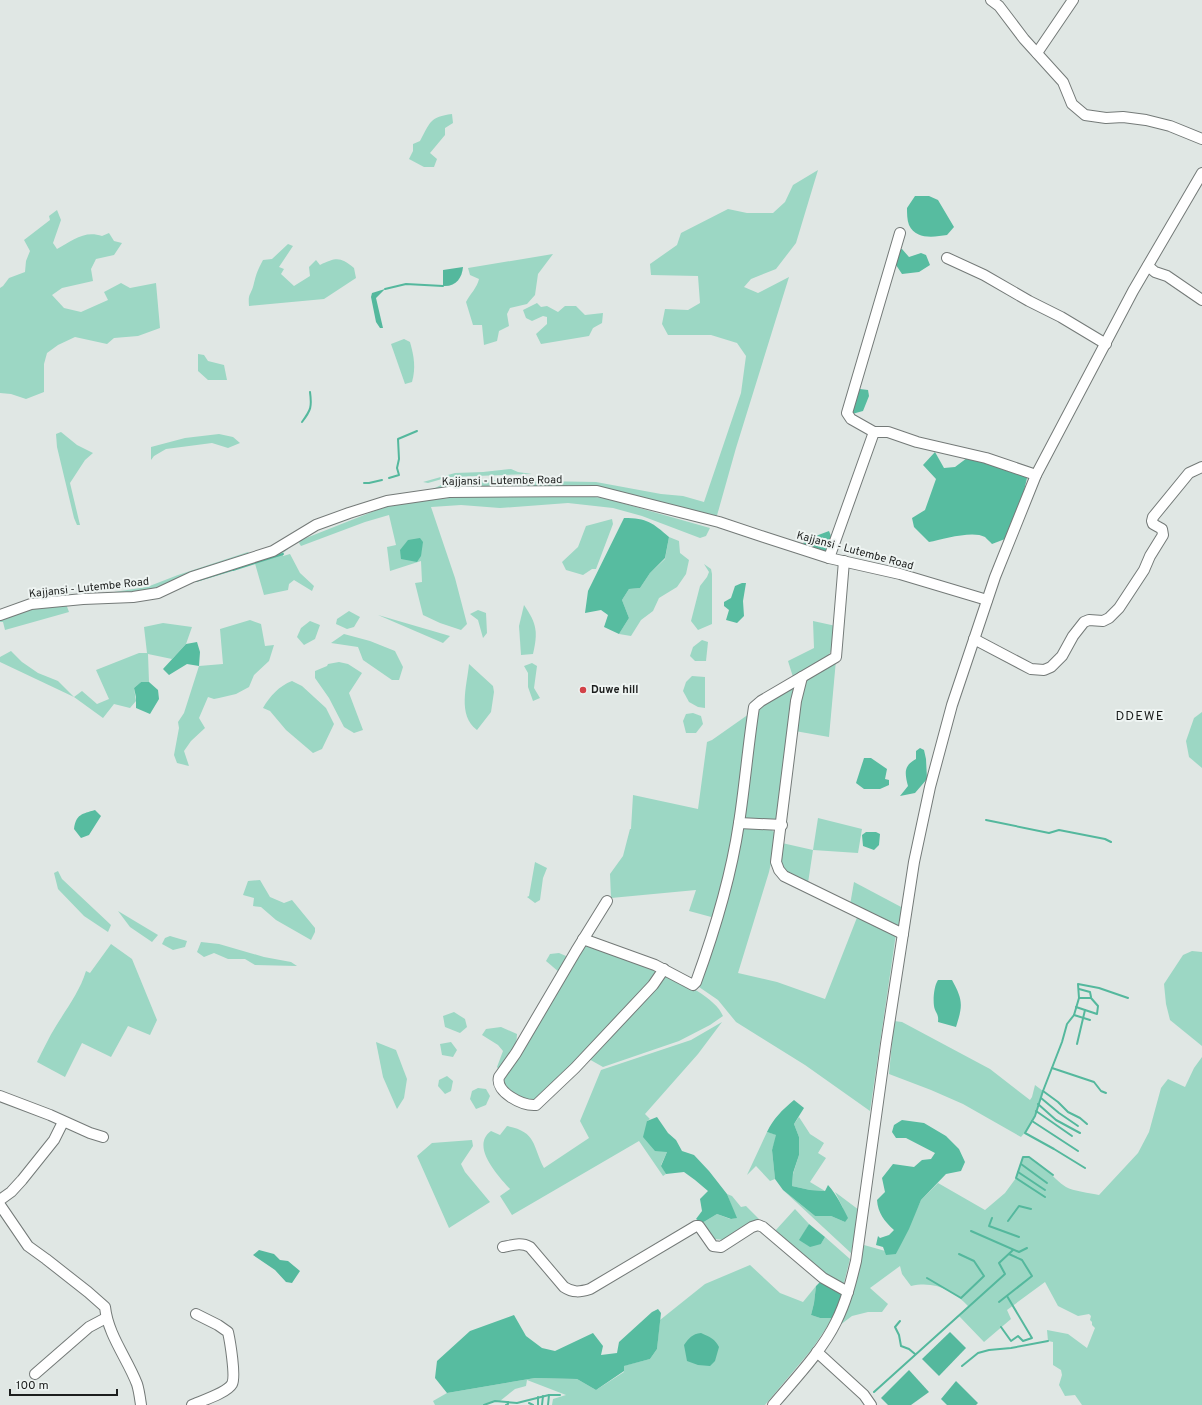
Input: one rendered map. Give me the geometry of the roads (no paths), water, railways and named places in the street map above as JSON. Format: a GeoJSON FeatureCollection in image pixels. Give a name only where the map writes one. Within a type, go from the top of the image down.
{"type":"FeatureCollection","features":[{"type":"Feature","properties":{"kind":"street"},"geometry":{"type":"LineString","coordinates":[[991,0],[998,6],[1009,19],[1014,28],[1063,82],[1072,104],[1084,115],[1106,118],[1123,117],[1146,120],[1170,126],[1202,139]]}},
{"type":"Feature","properties":{"kind":"street"},"geometry":{"type":"LineString","coordinates":[[1037,53],[1073,0]]}},
{"type":"Feature","properties":{"kind":"street"},"geometry":{"type":"LineString","coordinates":[[773,1405],[828,1337],[836,1322],[848,1292],[856,1261],[886,1044],[914,862],[930,786],[952,705],[987,600],[1036,475],[1133,292],[1202,173]]}},
{"type":"Feature","properties":{"kind":"street"},"geometry":{"type":"LineString","coordinates":[[900,233],[847,413],[851,419],[874,432],[888,432],[918,442],[986,458],[1036,475]]}},
{"type":"Feature","properties":{"kind":"street"},"geometry":{"type":"LineString","coordinates":[[947,258],[984,275],[1029,301],[1061,317],[1106,344]]}},
{"type":"Feature","properties":{"kind":"street"},"geometry":{"type":"LineString","coordinates":[[1148,266],[1155,272],[1167,276],[1202,300]]}},
{"type":"Feature","properties":{"kind":"street"},"geometry":{"type":"LineString","coordinates":[[830,558],[874,432]]}},
{"type":"Feature","properties":{"kind":"street"},"geometry":{"type":"LineString","coordinates":[[974,639],[1031,669],[1044,670],[1051,667],[1062,656],[1073,636],[1084,622],[1089,620],[1103,621],[1109,618],[1118,608],[1144,570],[1150,556],[1163,535],[1162,529],[1153,524],[1153,517],[1189,473],[1202,467]]}},
{"type":"Feature","properties":{"kind":"street","name":"Kajjansi - Lutembe Road"},"geometry":{"type":"LineString","coordinates":[[0,615],[31,604],[83,599],[133,597],[158,593],[192,577],[273,551],[316,525],[349,513],[387,501],[449,492],[597,491],[719,522],[764,538],[830,558],[900,574],[987,600]]}},
{"type":"Feature","properties":{"kind":"street"},"geometry":{"type":"LineString","coordinates":[[583,939],[623,952],[664,969],[693,986],[696,982],[722,903],[739,823],[754,708],[762,701],[836,657],[844,561]]}},
{"type":"Feature","properties":{"kind":"street"},"geometry":{"type":"LineString","coordinates":[[802,677],[796,701],[782,825],[776,862],[784,876],[903,934]]}},
{"type":"Feature","properties":{"kind":"street"},"geometry":{"type":"LineString","coordinates":[[739,823],[782,825]]}},
{"type":"Feature","properties":{"kind":"street"},"geometry":{"type":"LineString","coordinates":[[607,901],[516,1053],[499,1077],[498,1081],[501,1088],[515,1100],[524,1105],[536,1105],[575,1068],[653,984],[664,969]]}},
{"type":"Feature","properties":{"kind":"street"},"geometry":{"type":"LineString","coordinates":[[0,1096],[103,1137]]}},
{"type":"Feature","properties":{"kind":"street"},"geometry":{"type":"LineString","coordinates":[[0,1200],[22,1180],[54,1140],[63,1122]]}},
{"type":"Feature","properties":{"kind":"street"},"geometry":{"type":"LineString","coordinates":[[0,1205],[28,1246],[95,1298],[105,1308],[106,1318],[121,1353],[137,1384],[141,1405]]}},
{"type":"Feature","properties":{"kind":"street"},"geometry":{"type":"LineString","coordinates":[[504,1247],[525,1244],[530,1247],[564,1287],[570,1291],[580,1292],[590,1289],[696,1226],[699,1226],[702,1229],[713,1246],[716,1248],[721,1247],[752,1227],[758,1225],[763,1227],[788,1246],[823,1278],[848,1292]]}},
{"type":"Feature","properties":{"kind":"street"},"geometry":{"type":"LineString","coordinates":[[192,1405],[229,1388],[234,1380],[228,1332],[196,1314]]}},
{"type":"Feature","properties":{"kind":"street"},"geometry":{"type":"LineString","coordinates":[[35,1374],[89,1327],[106,1318]]}},
{"type":"Feature","properties":{"kind":"street"},"geometry":{"type":"LineString","coordinates":[[817,1352],[864,1395],[871,1405]]}},
{"type":"Feature","properties":{"kind":"waterway"},"geometry":{"type":"LineString","coordinates":[[385,289],[406,284],[443,286]]}},
{"type":"Feature","properties":{"kind":"waterway"},"geometry":{"type":"LineString","coordinates":[[302,422],[310,408],[310,392]]}},
{"type":"Feature","properties":{"kind":"waterway"},"geometry":{"type":"LineString","coordinates":[[389,478],[399,475],[397,468],[399,459],[398,439],[417,431]]}},
{"type":"Feature","properties":{"kind":"waterway"},"geometry":{"type":"LineString","coordinates":[[364,483],[382,480]]}},
{"type":"Feature","properties":{"kind":"waterway"},"geometry":{"type":"LineString","coordinates":[[233,570],[283,554]]}},
{"type":"Feature","properties":{"kind":"waterway"},"geometry":{"type":"LineString","coordinates":[[196,581],[232,570]]}},
{"type":"Feature","properties":{"kind":"waterway"},"geometry":{"type":"LineString","coordinates":[[986,820],[1049,833],[1059,830],[1105,839],[1111,842]]}},
{"type":"Feature","properties":{"kind":"waterway"},"geometry":{"type":"LineString","coordinates":[[1085,1168],[1025,1133],[1035,1116],[1067,1024],[1074,1015],[1079,998],[1078,984],[1099,988],[1128,998]]}},
{"type":"Feature","properties":{"kind":"waterway"},"geometry":{"type":"LineString","coordinates":[[1079,989],[1090,992],[1091,997]]}},
{"type":"Feature","properties":{"kind":"waterway"},"geometry":{"type":"LineString","coordinates":[[1076,1007],[1097,1014],[1098,1006],[1091,998],[1079,998]]}},
{"type":"Feature","properties":{"kind":"waterway"},"geometry":{"type":"LineString","coordinates":[[1077,1044],[1085,1010]]}},
{"type":"Feature","properties":{"kind":"waterway"},"geometry":{"type":"LineString","coordinates":[[1074,1015],[1090,1020]]}},
{"type":"Feature","properties":{"kind":"waterway"},"geometry":{"type":"LineString","coordinates":[[1052,1068],[1094,1082],[1101,1091],[1106,1093]]}},
{"type":"Feature","properties":{"kind":"waterway"},"geometry":{"type":"LineString","coordinates":[[1043,1091],[1058,1102],[1068,1112],[1080,1118],[1087,1124]]}},
{"type":"Feature","properties":{"kind":"waterway"},"geometry":{"type":"LineString","coordinates":[[1041,1098],[1078,1126]]}},
{"type":"Feature","properties":{"kind":"waterway"},"geometry":{"type":"LineString","coordinates":[[1038,1104],[1056,1120],[1080,1133]]}},
{"type":"Feature","properties":{"kind":"waterway"},"geometry":{"type":"LineString","coordinates":[[1036,1111],[1072,1136]]}},
{"type":"Feature","properties":{"kind":"waterway"},"geometry":{"type":"LineString","coordinates":[[1032,1121],[1078,1151]]}},
{"type":"Feature","properties":{"kind":"waterway"},"geometry":{"type":"LineString","coordinates":[[1045,1197],[1016,1178],[1023,1157],[1029,1157],[1053,1175]]}},
{"type":"Feature","properties":{"kind":"waterway"},"geometry":{"type":"LineString","coordinates":[[1021,1164],[1047,1183]]}},
{"type":"Feature","properties":{"kind":"waterway"},"geometry":{"type":"LineString","coordinates":[[1018,1172],[1045,1190]]}},
{"type":"Feature","properties":{"kind":"waterway"},"geometry":{"type":"LineString","coordinates":[[1008,1221],[1019,1206],[1031,1209]]}},
{"type":"Feature","properties":{"kind":"waterway"},"geometry":{"type":"LineString","coordinates":[[992,1218],[989,1226],[1019,1237]]}},
{"type":"Feature","properties":{"kind":"waterway"},"geometry":{"type":"LineString","coordinates":[[971,1231],[1019,1252],[1027,1248]]}},
{"type":"Feature","properties":{"kind":"waterway"},"geometry":{"type":"LineString","coordinates":[[874,1392],[1005,1274],[999,1263],[1013,1250]]}},
{"type":"Feature","properties":{"kind":"waterway"},"geometry":{"type":"LineString","coordinates":[[927,1278],[961,1298],[984,1276],[974,1261],[959,1254]]}},
{"type":"Feature","properties":{"kind":"waterway"},"geometry":{"type":"LineString","coordinates":[[999,1302],[1032,1276],[1022,1260],[1009,1254]]}},
{"type":"Feature","properties":{"kind":"waterway"},"geometry":{"type":"LineString","coordinates":[[1001,1327],[1011,1341],[1018,1336],[1023,1341],[1032,1338],[1007,1296]]}},
{"type":"Feature","properties":{"kind":"waterway"},"geometry":{"type":"LineString","coordinates":[[900,1321],[895,1327],[899,1335],[901,1346],[909,1349],[915,1354]]}},
{"type":"Feature","properties":{"kind":"waterway"},"geometry":{"type":"LineString","coordinates":[[962,1366],[978,1353],[1048,1341]]}},
{"type":"Feature","properties":{"kind":"waterway"},"geometry":{"type":"LineString","coordinates":[[484,1405],[495,1401],[517,1403],[549,1395],[560,1395]]}},
{"type":"Feature","properties":{"kind":"waterway"},"geometry":{"type":"LineString","coordinates":[[548,1405],[549,1395]]}},
{"type":"Feature","properties":{"kind":"waterway"},"geometry":{"type":"LineString","coordinates":[[542,1405],[543,1396]]}},
{"type":"Feature","properties":{"kind":"waterway"},"geometry":{"type":"LineString","coordinates":[[538,1397],[538,1405]]}},
{"type":"Feature","properties":{"kind":"waterway"},"geometry":{"type":"LineString","coordinates":[[506,1405],[508,1402]]}},
{"type":"Feature","properties":{"kind":"waterway"},"geometry":{"type":"LineString","coordinates":[[529,1403],[533,1405]]}},
{"type":"Feature","properties":{"kind":"place","name":"Duwe hill"},"geometry":{"type":"Point","coordinates":[583,690]}},
{"type":"Feature","properties":{"kind":"district","name":"DDEWE"},"geometry":{"type":"Point","coordinates":[1140,717]}}]}
